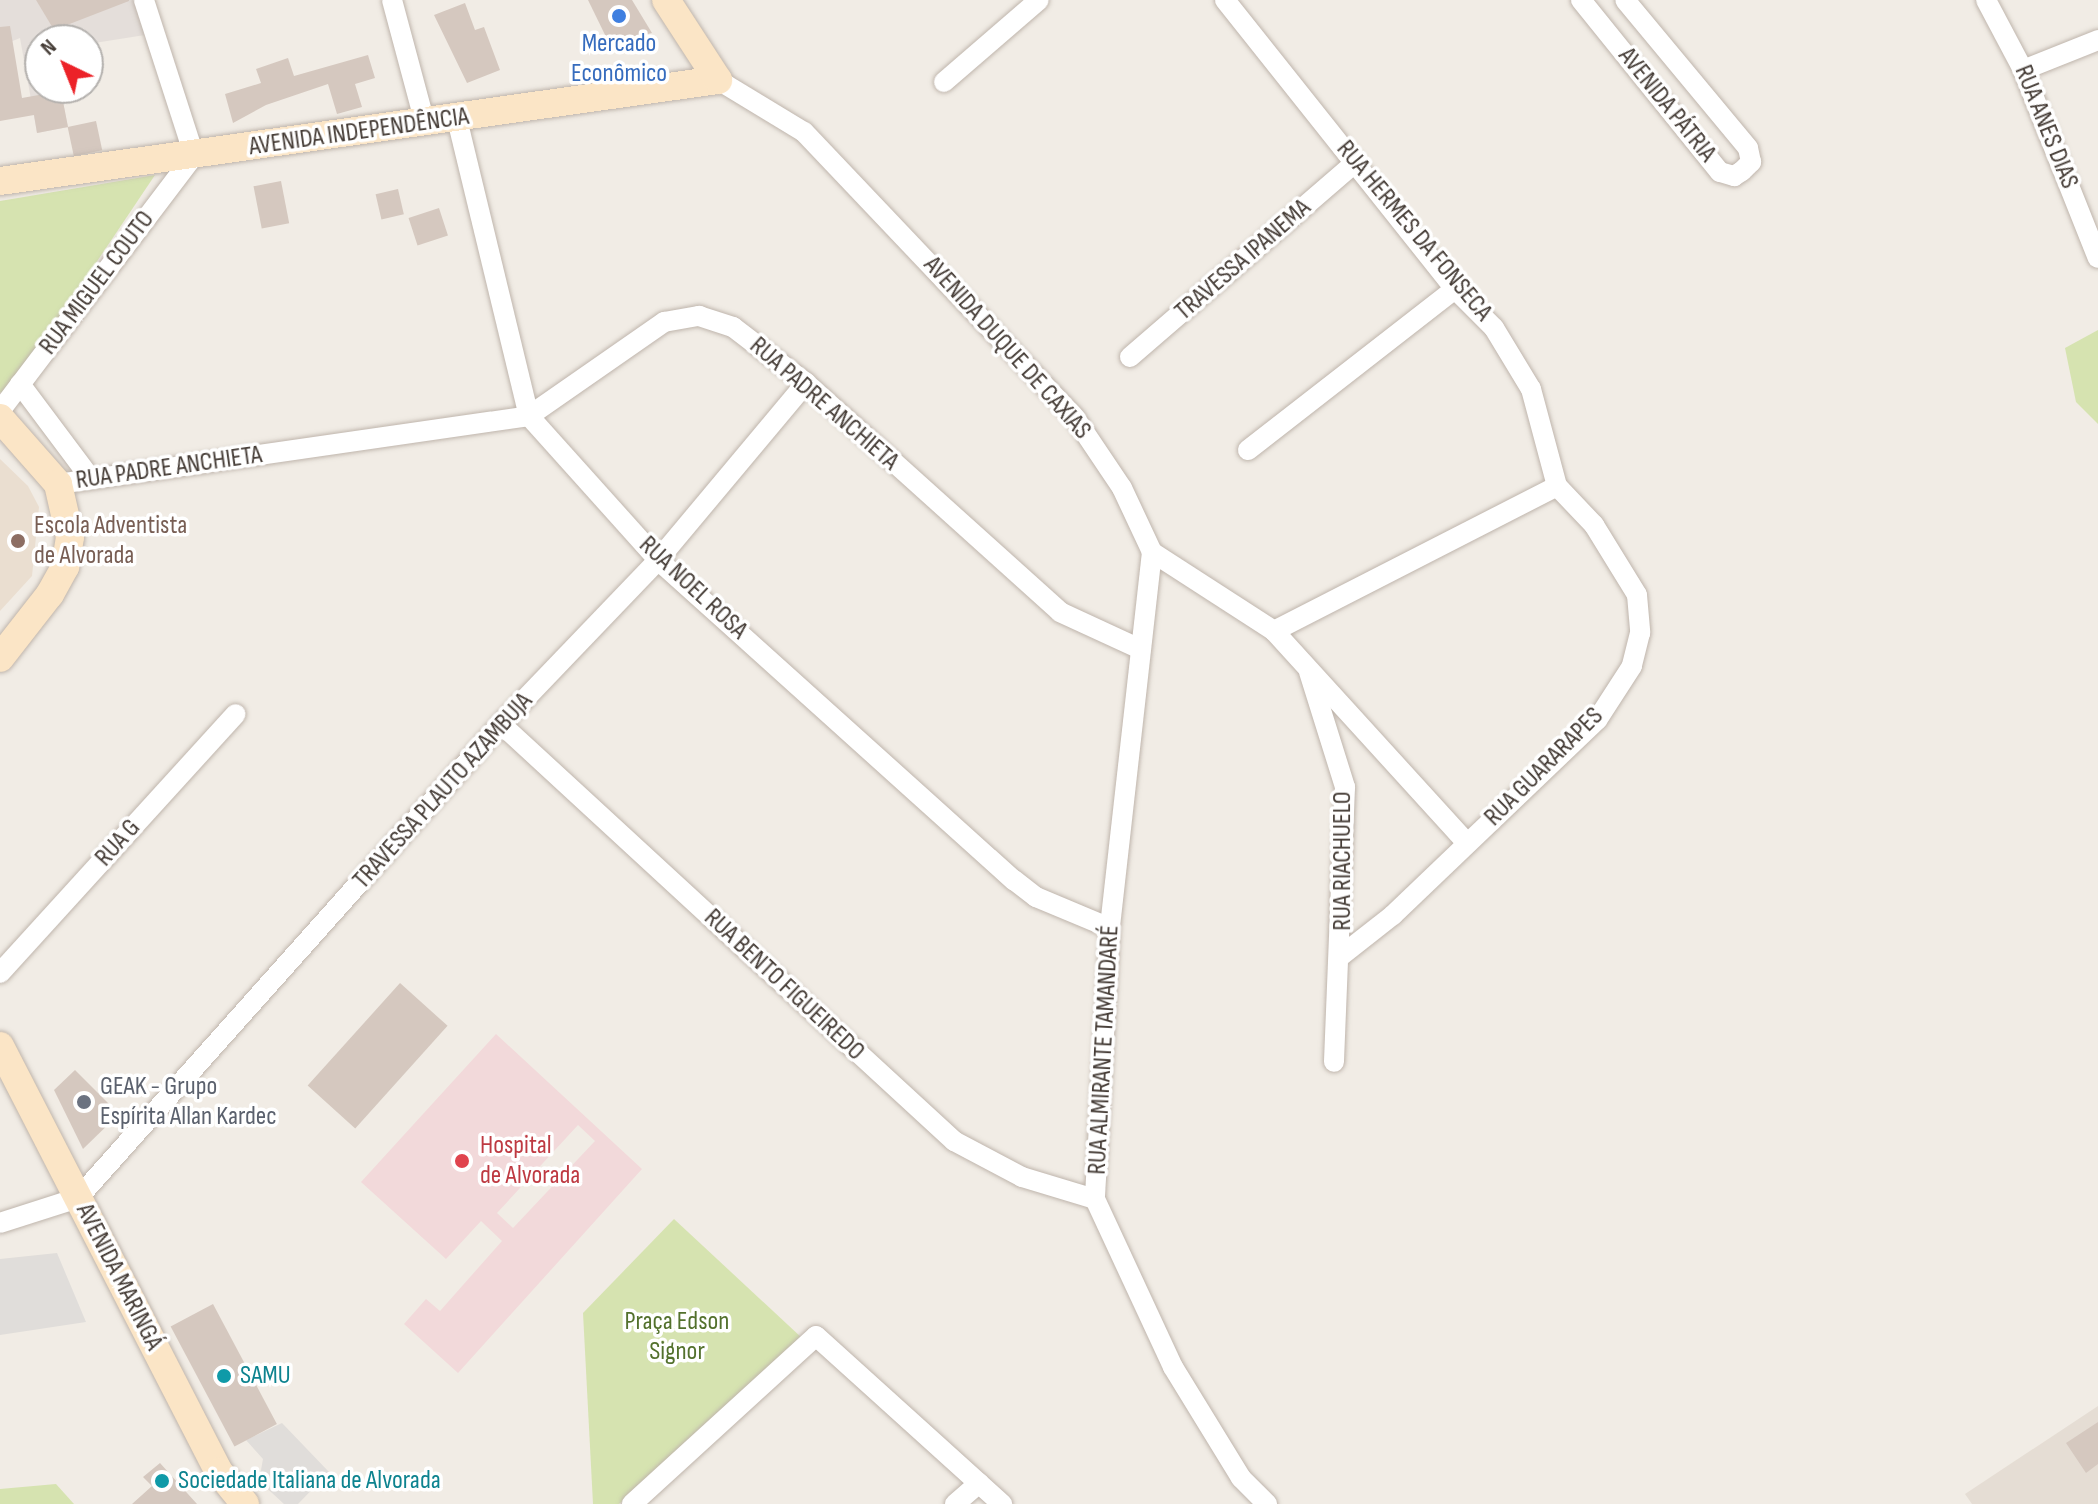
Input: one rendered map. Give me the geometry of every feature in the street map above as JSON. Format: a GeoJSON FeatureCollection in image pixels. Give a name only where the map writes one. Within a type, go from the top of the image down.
{"type":"FeatureCollection","features":[{"type":"Feature","properties":{"kind":"street"},"geometry":{"type":"LineString","coordinates":[[144,0],[194,155]]}},
{"type":"Feature","properties":{"kind":"street"},"geometry":{"type":"LineString","coordinates":[[392,0],[425,123]]}},
{"type":"Feature","properties":{"kind":"street","name":"AVENIDA DUQUE DE CAXIAS"},"geometry":{"type":"LineString","coordinates":[[666,0],[718,80],[804,132],[1065,406],[1122,488],[1152,552]]}},
{"type":"Feature","properties":{"kind":"street"},"geometry":{"type":"LineString","coordinates":[[944,82],[1039,0]]}},
{"type":"Feature","properties":{"kind":"street","name":"RUA HERMES DA FONSECA"},"geometry":{"type":"LineString","coordinates":[[1225,0],[1455,289],[1494,328],[1531,389],[1557,486]]}},
{"type":"Feature","properties":{"kind":"street","name":"AVENIDA PÁTRIA"},"geometry":{"type":"LineString","coordinates":[[1581,0],[1720,172],[1734,176],[1742,171],[1751,162],[1748,148],[1625,0]]}},
{"type":"Feature","properties":{"kind":"street","name":"RUA ANES DIAS"},"geometry":{"type":"LineString","coordinates":[[1986,0],[2023,70],[2098,258]]}},
{"type":"Feature","properties":{"kind":"street"},"geometry":{"type":"LineString","coordinates":[[2023,70],[2098,40]]}},
{"type":"Feature","properties":{"kind":"street"},"geometry":{"type":"LineString","coordinates":[[1647,81],[1674,59]]}},
{"type":"Feature","properties":{"kind":"street","name":"AVENIDA INDEPENDÊNCIA"},"geometry":{"type":"LineString","coordinates":[[0,181],[718,80]]}},
{"type":"Feature","properties":{"kind":"street","name":"RUA NOEL ROSA"},"geometry":{"type":"LineString","coordinates":[[457,119],[529,416],[658,560],[1014,880],[1036,897],[1110,928]]}},
{"type":"Feature","properties":{"kind":"street","name":"RUA MIGUEL COUTO"},"geometry":{"type":"LineString","coordinates":[[0,411],[194,155]]}},
{"type":"Feature","properties":{"kind":"street","name":"TRAVESSA IPANEMA"},"geometry":{"type":"LineString","coordinates":[[1130,357],[1356,162]]}},
{"type":"Feature","properties":{"kind":"street"},"geometry":{"type":"LineString","coordinates":[[1248,450],[1455,289]]}},
{"type":"Feature","properties":{"kind":"street","name":"RUA PADRE ANCHIETA"},"geometry":{"type":"LineString","coordinates":[[58,484],[529,416],[679,316],[733,327],[806,383],[1060,612],[1138,648]]}},
{"type":"Feature","properties":{"kind":"street","name":"TRAVESSA PLAUTO AZAMBUJA"},"geometry":{"type":"LineString","coordinates":[[78,1198],[501,724],[658,560],[806,383]]}},
{"type":"Feature","properties":{"kind":"street"},"geometry":{"type":"LineString","coordinates":[[20,384],[91,479]]}},
{"type":"Feature","properties":{"kind":"street"},"geometry":{"type":"LineString","coordinates":[[0,418],[58,484],[68,511],[65,567],[0,658]]}},
{"type":"Feature","properties":{"kind":"street"},"geometry":{"type":"LineString","coordinates":[[1274,631],[1557,486]]}},
{"type":"Feature","properties":{"kind":"street","name":"RUA GUARARAPES"},"geometry":{"type":"LineString","coordinates":[[1342,955],[1597,720],[1632,666],[1640,633],[1637,595],[1594,525],[1557,486]]}},
{"type":"Feature","properties":{"kind":"street"},"geometry":{"type":"LineString","coordinates":[[1152,552],[1274,631],[1467,843]]}},
{"type":"Feature","properties":{"kind":"street","name":"RUA ALMIRANTE TAMANDARÉ"},"geometry":{"type":"LineString","coordinates":[[1152,552],[1138,648],[1110,928],[1095,1199],[1173,1367],[1241,1478],[1267,1504]]}},
{"type":"Feature","properties":{"kind":"street","name":"RUA RIACHUELO"},"geometry":{"type":"LineString","coordinates":[[1307,666],[1345,787],[1342,955],[1334,1062]]}},
{"type":"Feature","properties":{"kind":"street","name":"RUA G"},"geometry":{"type":"LineString","coordinates":[[0,973],[236,714]]}},
{"type":"Feature","properties":{"kind":"street","name":"RUA BENTO FIGUEIREDO"},"geometry":{"type":"LineString","coordinates":[[501,724],[954,1141],[1022,1177],[1095,1199]]}},
{"type":"Feature","properties":{"kind":"street","name":"AVENIDA MARINGÁ"},"geometry":{"type":"LineString","coordinates":[[0,1046],[219,1472],[245,1504]]}},
{"type":"Feature","properties":{"kind":"street"},"geometry":{"type":"LineString","coordinates":[[0,1223],[78,1198]]}},
{"type":"Feature","properties":{"kind":"street"},"geometry":{"type":"LineString","coordinates":[[632,1504],[816,1336],[1002,1504]]}},
{"type":"Feature","properties":{"kind":"street"},"geometry":{"type":"LineString","coordinates":[[955,1504],[979,1483]]}},
{"type":"Feature","properties":{"kind":"shaded area"},"geometry":{"type":"Polygon","coordinates":[[[0,0],[136,0],[145,35],[104,41],[104,24],[24,24],[24,60],[20,38],[0,46],[0,0]]]}},
{"type":"Feature","properties":{"kind":"shaded area"},"geometry":{"type":"Polygon","coordinates":[[[32,104],[63,104],[68,127],[37,133],[32,104]]]}},
{"type":"Feature","properties":{"kind":"shaded area","name":"Escola Adventista de Alvorada"},"geometry":{"type":"Polygon","coordinates":[[[0,459],[28,486],[39,507],[32,576],[0,611],[0,459]]]}},
{"type":"Feature","properties":{"kind":"shaded area","name":"Hospital de Alvorada"},"geometry":{"type":"Polygon","coordinates":[[[496,1034],[642,1169],[458,1373],[404,1324],[426,1299],[440,1311],[502,1241],[481,1221],[446,1259],[361,1182],[496,1034]],[[578,1125],[497,1213],[513,1228],[595,1141],[578,1125]]]}},
{"type":"Feature","properties":{"kind":"shaded area"},"geometry":{"type":"Polygon","coordinates":[[[57,1253],[86,1322],[0,1335],[0,1259],[57,1253]]]}},
{"type":"Feature","properties":{"kind":"shaded area"},"geometry":{"type":"Polygon","coordinates":[[[2098,1406],[2098,1504],[1972,1504],[1965,1494],[2098,1406]]]}},
{"type":"Feature","properties":{"kind":"shaded area"},"geometry":{"type":"Polygon","coordinates":[[[282,1423],[329,1472],[298,1504],[284,1504],[259,1481],[263,1459],[246,1440],[282,1423]]]}},
{"type":"Feature","properties":{"kind":"green space"},"geometry":{"type":"Polygon","coordinates":[[[155,175],[6,397],[0,392],[0,201],[155,175]]]}},
{"type":"Feature","properties":{"kind":"green space"},"geometry":{"type":"Polygon","coordinates":[[[2098,330],[2098,424],[2076,402],[2065,348],[2098,330]]]}},
{"type":"Feature","properties":{"kind":"green space","name":"Praça Edson Signor"},"geometry":{"type":"Polygon","coordinates":[[[674,1219],[802,1338],[619,1504],[593,1504],[583,1313],[674,1219]]]}},
{"type":"Feature","properties":{"kind":"green space"},"geometry":{"type":"Polygon","coordinates":[[[56,1484],[74,1504],[0,1504],[0,1489],[56,1484]]]}},
{"type":"Feature","properties":{"kind":"building"},"geometry":{"type":"Polygon","coordinates":[[[36,0],[129,0],[70,24],[50,24],[36,0]]]}},
{"type":"Feature","properties":{"kind":"building","name":"Mercado Econômico"},"geometry":{"type":"Polygon","coordinates":[[[588,0],[632,0],[652,33],[609,43],[588,0]]]}},
{"type":"Feature","properties":{"kind":"building"},"geometry":{"type":"Polygon","coordinates":[[[465,3],[475,30],[484,27],[500,70],[467,83],[434,15],[465,3]]]}},
{"type":"Feature","properties":{"kind":"building"},"geometry":{"type":"Polygon","coordinates":[[[10,26],[24,104],[64,104],[68,127],[37,133],[34,115],[0,121],[0,27],[10,26]]]}},
{"type":"Feature","properties":{"kind":"building"},"geometry":{"type":"Polygon","coordinates":[[[368,55],[375,78],[355,84],[362,107],[337,114],[328,84],[266,105],[233,123],[225,94],[261,83],[256,69],[288,58],[294,76],[368,55]]]}},
{"type":"Feature","properties":{"kind":"building"},"geometry":{"type":"Polygon","coordinates":[[[96,121],[102,150],[74,156],[68,127],[96,121]]]}},
{"type":"Feature","properties":{"kind":"building"},"geometry":{"type":"Polygon","coordinates":[[[281,181],[289,223],[262,229],[254,186],[281,181]]]}},
{"type":"Feature","properties":{"kind":"building"},"geometry":{"type":"Polygon","coordinates":[[[398,189],[404,214],[381,220],[376,194],[398,189]]]}},
{"type":"Feature","properties":{"kind":"building"},"geometry":{"type":"Polygon","coordinates":[[[439,208],[448,236],[418,245],[409,218],[439,208]]]}},
{"type":"Feature","properties":{"kind":"building"},"geometry":{"type":"Polygon","coordinates":[[[400,983],[448,1026],[355,1128],[308,1086],[400,983]]]}},
{"type":"Feature","properties":{"kind":"building","name":"GEAK - Grupo Espírita Allan Kardec"},"geometry":{"type":"Polygon","coordinates":[[[75,1070],[119,1114],[83,1149],[54,1090],[75,1070]]]}},
{"type":"Feature","properties":{"kind":"building","name":"SAMU"},"geometry":{"type":"Polygon","coordinates":[[[213,1304],[277,1424],[234,1447],[171,1327],[213,1304]]]}},
{"type":"Feature","properties":{"kind":"building"},"geometry":{"type":"Polygon","coordinates":[[[2098,1422],[2098,1464],[2086,1473],[2066,1443],[2098,1422]]]}},
{"type":"Feature","properties":{"kind":"building","name":"Sociedade Italiana de Alvorada"},"geometry":{"type":"Polygon","coordinates":[[[160,1463],[197,1504],[132,1504],[152,1486],[143,1477],[160,1463]]]}},
{"type":"Feature","properties":{"kind":"place","name":"Mercado Econômico"},"geometry":{"type":"Point","coordinates":[619,16]}},
{"type":"Feature","properties":{"kind":"place","name":"Escola Adventista de Alvorada"},"geometry":{"type":"Point","coordinates":[18,541]}},
{"type":"Feature","properties":{"kind":"place","name":"GEAK - Grupo Espírita Allan Kardec"},"geometry":{"type":"Point","coordinates":[84,1102]}},
{"type":"Feature","properties":{"kind":"place","name":"Hospital de Alvorada"},"geometry":{"type":"Point","coordinates":[462,1161]}},
{"type":"Feature","properties":{"kind":"place","name":"SAMU"},"geometry":{"type":"Point","coordinates":[224,1376]}},
{"type":"Feature","properties":{"kind":"place","name":"Sociedade Italiana de Alvorada"},"geometry":{"type":"Point","coordinates":[162,1481]}}]}
